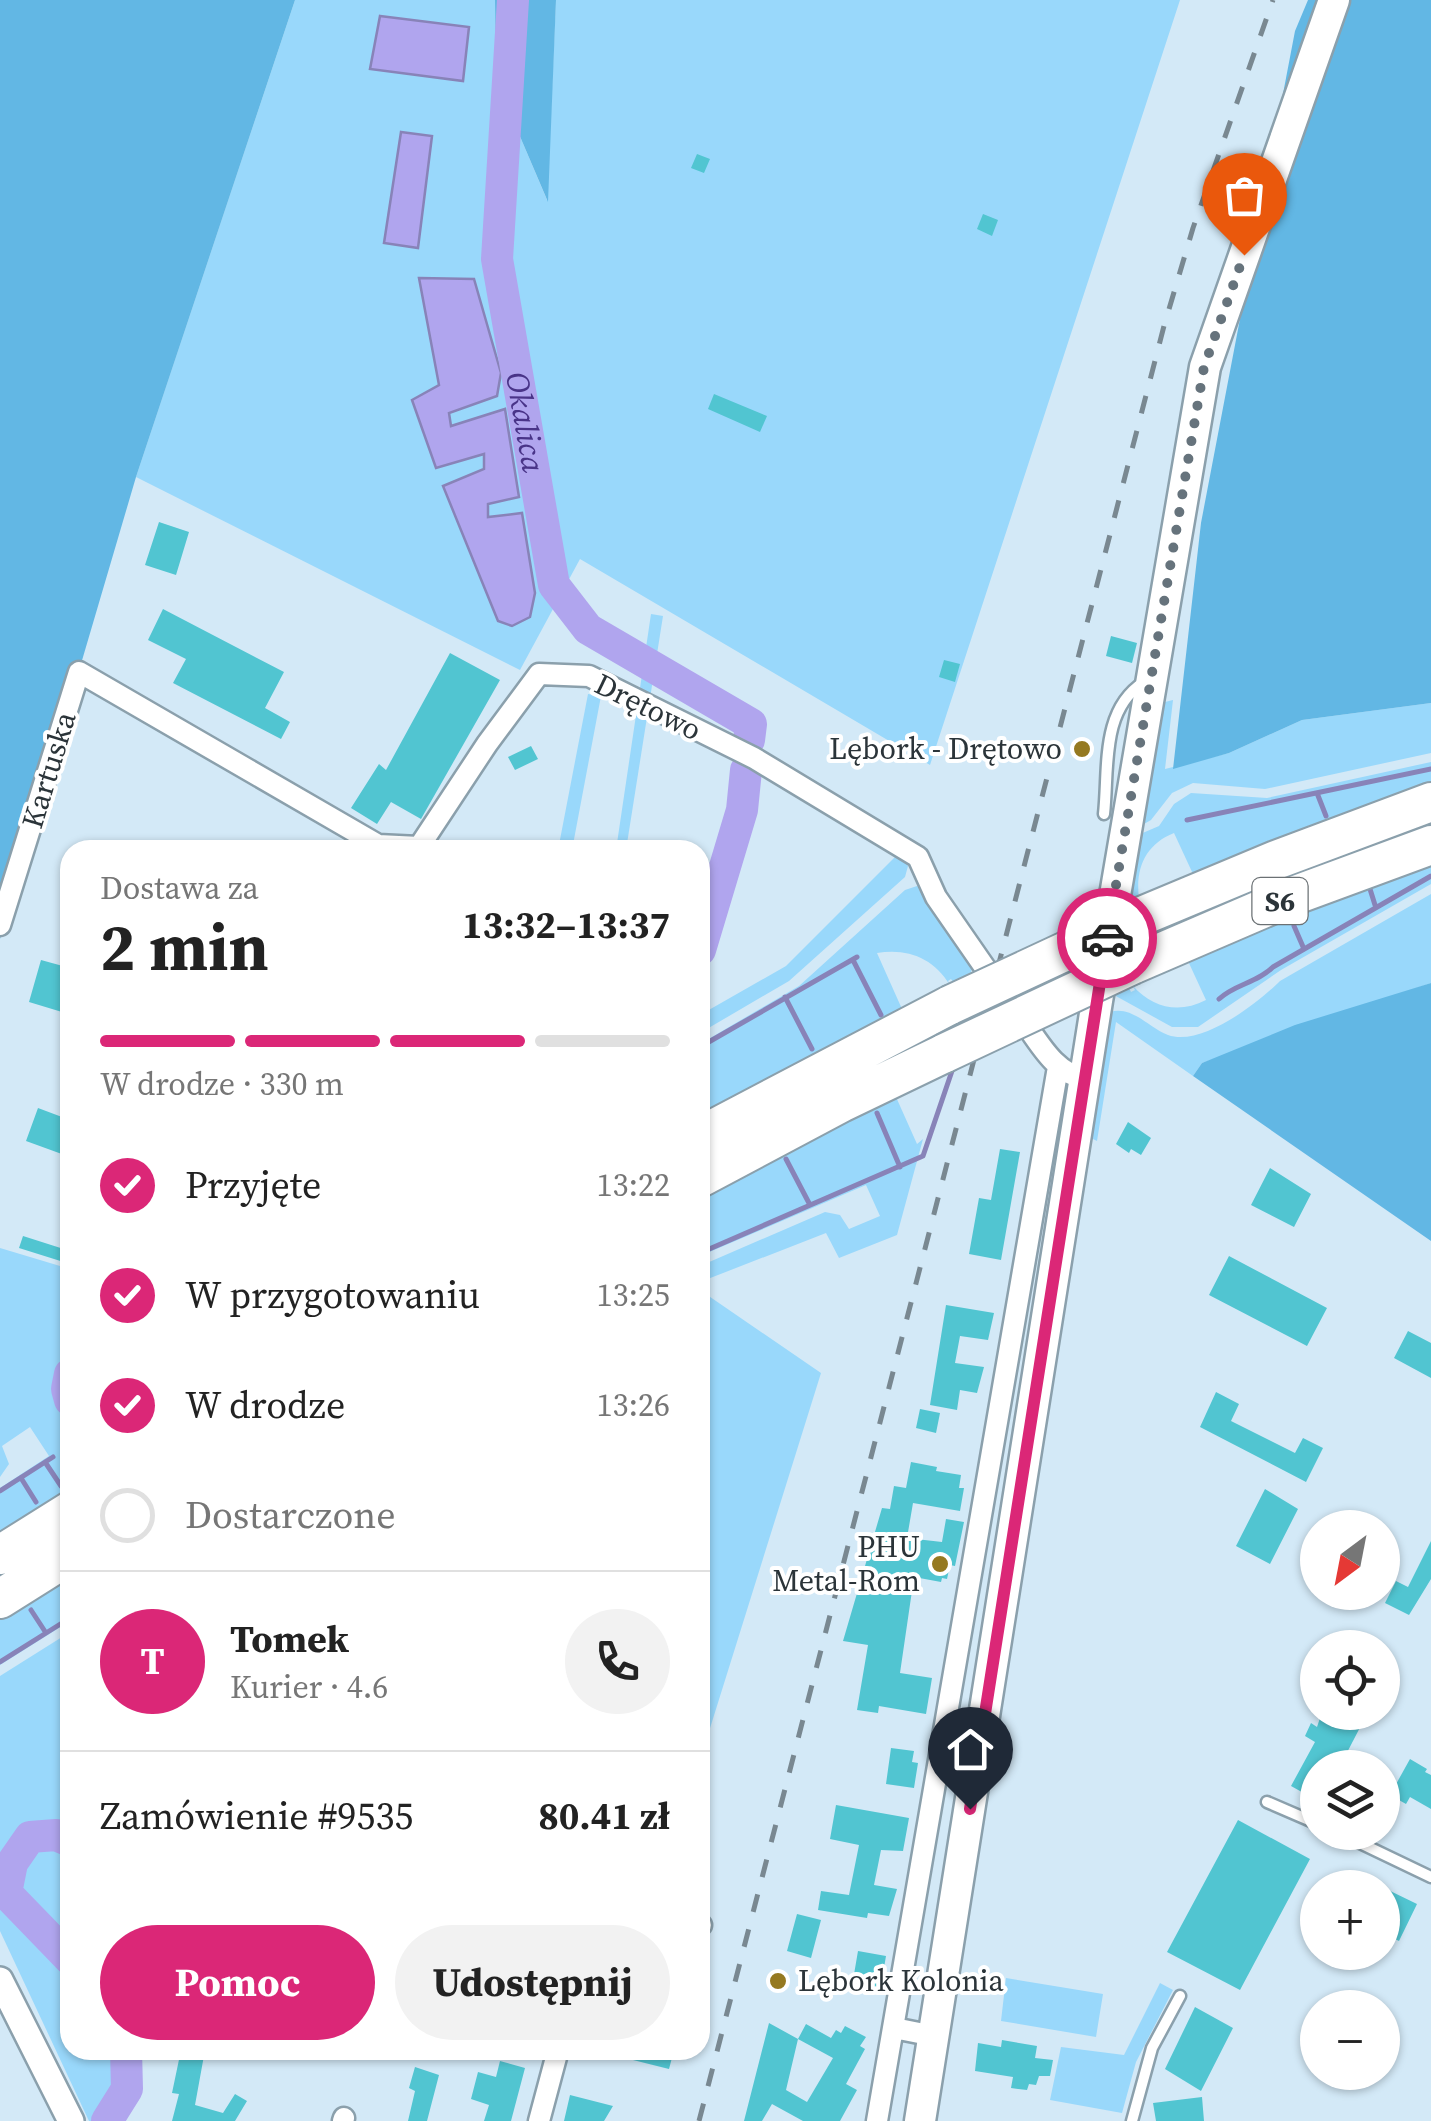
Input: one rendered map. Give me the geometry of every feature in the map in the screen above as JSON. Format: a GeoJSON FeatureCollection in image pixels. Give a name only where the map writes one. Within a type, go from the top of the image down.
{"type":"FeatureCollection","features":[{"type":"Feature","properties":{"kind":"highway","name":"S6"},"geometry":{"type":"LineString","coordinates":[[710,1131],[950,1005],[1123,925],[1276,860],[1431,802]]}},
{"type":"Feature","properties":{"kind":"highway","name":"S6"},"geometry":{"type":"LineString","coordinates":[[710,1173],[809,1119],[1132,965],[1290,896],[1431,845]]}},
{"type":"Feature","properties":{"kind":"highway"},"geometry":{"type":"LineString","coordinates":[[0,1599],[60,1526]]}},
{"type":"Feature","properties":{"kind":"main road"},"geometry":{"type":"LineString","coordinates":[[920,2121],[1006,1582],[1072,1073],[1123,925],[1151,683],[1204,367],[1334,0]]}},
{"type":"Feature","properties":{"kind":"street","name":"Drętowo"},"geometry":{"type":"LineString","coordinates":[[79,672],[368,840]]}},
{"type":"Feature","properties":{"kind":"street","name":"Kartuska"},"geometry":{"type":"LineString","coordinates":[[0,924],[79,672]]}},
{"type":"Feature","properties":{"kind":"street","name":"Drętowo"},"geometry":{"type":"LineString","coordinates":[[423,840],[538,674],[589,676],[754,758],[918,857],[936,897],[1072,1073]]}},
{"type":"Feature","properties":{"kind":"street"},"geometry":{"type":"LineString","coordinates":[[877,2121],[972,1576],[1072,1073]]}},
{"type":"Feature","properties":{"kind":"street"},"geometry":{"type":"LineString","coordinates":[[972,1576],[1006,1582]]}},
{"type":"Feature","properties":{"kind":"street"},"geometry":{"type":"LineString","coordinates":[[0,1980],[71,2121]]}},
{"type":"Feature","properties":{"kind":"street"},"geometry":{"type":"LineString","coordinates":[[894,2028],[934,2036]]}},
{"type":"Feature","properties":{"kind":"street"},"geometry":{"type":"LineString","coordinates":[[540,2121],[555,2060]]}},
{"type":"Feature","properties":{"kind":"lane"},"geometry":{"type":"LineString","coordinates":[[1104,814],[1114,722],[1133,691],[1143,682],[1151,683]]}},
{"type":"Feature","properties":{"kind":"lane"},"geometry":{"type":"LineString","coordinates":[[35,1555],[60,1549]]}},
{"type":"Feature","properties":{"kind":"lane"},"geometry":{"type":"LineString","coordinates":[[1267,1802],[1300,1816]]}},
{"type":"Feature","properties":{"kind":"lane"},"geometry":{"type":"LineString","coordinates":[[1375,1850],[1431,1876]]}},
{"type":"Feature","properties":{"kind":"lane"},"geometry":{"type":"LineString","coordinates":[[1132,2121],[1152,2048],[1180,1996]]}},
{"type":"Feature","properties":{"kind":"shaded area"},"geometry":{"type":"Polygon","coordinates":[[[0,0],[295,0],[136,477],[0,939],[0,0]]]}},
{"type":"Feature","properties":{"kind":"shaded area"},"geometry":{"type":"Polygon","coordinates":[[[295,0],[495,0],[496,80],[547,200],[556,0],[1180,0],[930,765],[580,559],[520,670],[136,477],[295,0]]]}},
{"type":"Feature","properties":{"kind":"shaded area"},"geometry":{"type":"Polygon","coordinates":[[[495,0],[556,0],[548,202],[496,80],[495,0]]]}},
{"type":"Feature","properties":{"kind":"shaded area"},"geometry":{"type":"Polygon","coordinates":[[[1308,0],[1431,0],[1431,703],[1302,720],[1229,753],[1173,769],[1201,523],[1295,31],[1308,0]]]}},
{"type":"Feature","properties":{"kind":"shaded area"},"geometry":{"type":"Polygon","coordinates":[[[380,16],[469,27],[463,81],[370,69],[380,16]]]}},
{"type":"Feature","properties":{"kind":"shaded area"},"geometry":{"type":"Polygon","coordinates":[[[401,132],[432,136],[418,248],[384,243],[401,132]]]}},
{"type":"Feature","properties":{"kind":"shaded area"},"geometry":{"type":"Polygon","coordinates":[[[419,278],[474,279],[501,373],[497,396],[449,413],[451,426],[505,409],[519,497],[488,504],[488,517],[522,513],[535,593],[530,617],[512,626],[498,621],[443,486],[484,469],[484,454],[436,468],[412,400],[439,385],[419,278]]]}},
{"type":"Feature","properties":{"kind":"shaded area"},"geometry":{"type":"Polygon","coordinates":[[[651,614],[663,616],[628,840],[617,840],[651,614]]]}},
{"type":"Feature","properties":{"kind":"shaded area"},"geometry":{"type":"Polygon","coordinates":[[[588,694],[601,696],[574,840],[560,840],[588,694]]]}},
{"type":"Feature","properties":{"kind":"shaded area"},"geometry":{"type":"Polygon","coordinates":[[[1173,700],[1165,769],[1229,753],[1302,720],[1431,703],[1431,753],[1265,789],[1193,783],[1172,793],[1144,824],[1139,820],[1161,703],[1173,700]]]}},
{"type":"Feature","properties":{"kind":"shaded area"},"geometry":{"type":"Polygon","coordinates":[[[1431,762],[1431,784],[1193,874],[1174,833],[1164,838],[1144,858],[1139,898],[1130,902],[1122,991],[1129,988],[1131,992],[1135,990],[1133,986],[1158,1004],[1176,1008],[1196,1004],[1206,1000],[1188,961],[1197,955],[1431,863],[1431,884],[1281,970],[1198,1027],[1172,1027],[1114,995],[1138,835],[1159,826],[1174,804],[1191,793],[1267,798],[1431,762]]]}},
{"type":"Feature","properties":{"kind":"shaded area"},"geometry":{"type":"Polygon","coordinates":[[[1431,816],[1431,831],[1162,934],[1163,922],[1431,816]]]}},
{"type":"Feature","properties":{"kind":"shaded area"},"geometry":{"type":"Polygon","coordinates":[[[901,851],[908,866],[905,877],[789,981],[710,1027],[710,1009],[786,966],[901,851]]]}},
{"type":"Feature","properties":{"kind":"shaded area"},"geometry":{"type":"Polygon","coordinates":[[[917,886],[923,889],[974,961],[956,1026],[960,981],[954,983],[951,979],[950,985],[936,968],[919,957],[899,952],[877,953],[902,1009],[710,1109],[710,1038],[799,986],[905,890],[917,886]]]}},
{"type":"Feature","properties":{"kind":"shaded area"},"geometry":{"type":"Polygon","coordinates":[[[1431,894],[1431,983],[1202,1063],[1193,1076],[1116,1022],[1097,1141],[1091,1138],[1087,1126],[1110,1012],[1133,1014],[1168,1035],[1196,1035],[1228,1021],[1280,981],[1431,894]]]}},
{"type":"Feature","properties":{"kind":"shaded area"},"geometry":{"type":"Polygon","coordinates":[[[1431,983],[1431,1241],[1193,1076],[1202,1063],[1295,1025],[1431,983]]]}},
{"type":"Feature","properties":{"kind":"shaded area"},"geometry":{"type":"Polygon","coordinates":[[[896,1097],[917,1144],[923,1139],[897,1235],[839,1258],[826,1233],[710,1278],[710,1262],[825,1212],[840,1215],[849,1229],[880,1216],[866,1185],[710,1252],[710,1192],[896,1097]]]}},
{"type":"Feature","properties":{"kind":"shaded area"},"geometry":{"type":"Polygon","coordinates":[[[0,1248],[60,1266],[60,1496],[0,1536],[0,1488],[49,1456],[30,1427],[2,1446],[9,1464],[0,1477],[0,1248]]]}},
{"type":"Feature","properties":{"kind":"shaded area"},"geometry":{"type":"Polygon","coordinates":[[[710,1297],[821,1373],[710,1728],[710,1297]]]}},
{"type":"Feature","properties":{"kind":"shaded area"},"geometry":{"type":"Polygon","coordinates":[[[60,1581],[60,1627],[0,1665],[0,1619],[60,1581]]]}},
{"type":"Feature","properties":{"kind":"shaded area"},"geometry":{"type":"Polygon","coordinates":[[[60,1638],[60,2059],[0,1931],[0,1676],[60,1638]]]}},
{"type":"Feature","properties":{"kind":"shaded area"},"geometry":{"type":"Polygon","coordinates":[[[1006,1978],[1103,1994],[1096,2037],[1001,2021],[1006,1978]]]}},
{"type":"Feature","properties":{"kind":"shaded area"},"geometry":{"type":"Polygon","coordinates":[[[1160,1983],[1173,1990],[1136,2062],[1122,2113],[1050,2100],[1061,2047],[1124,2055],[1160,1983]]]}},
{"type":"Feature","properties":{"kind":"shaded area"},"geometry":{"type":"Polygon","coordinates":[[[60,2060],[136,2060],[136,2091],[115,2121],[89,2121],[60,2060]]]}},
{"type":"Feature","properties":{"kind":"building"},"geometry":{"type":"Polygon","coordinates":[[[697,154],[710,159],[704,173],[691,168],[697,154]]]}},
{"type":"Feature","properties":{"kind":"building"},"geometry":{"type":"Polygon","coordinates":[[[983,214],[998,220],[992,236],[977,229],[983,214]]]}},
{"type":"Feature","properties":{"kind":"building"},"geometry":{"type":"Polygon","coordinates":[[[714,394],[767,416],[760,432],[708,409],[714,394]]]}},
{"type":"Feature","properties":{"kind":"building"},"geometry":{"type":"Polygon","coordinates":[[[159,522],[189,532],[176,575],[145,565],[159,522]]]}},
{"type":"Feature","properties":{"kind":"building"},"geometry":{"type":"Polygon","coordinates":[[[163,609],[284,672],[265,708],[290,722],[281,739],[173,683],[186,659],[148,640],[163,609]]]}},
{"type":"Feature","properties":{"kind":"building"},"geometry":{"type":"Polygon","coordinates":[[[1111,636],[1137,643],[1132,663],[1106,656],[1111,636]]]}},
{"type":"Feature","properties":{"kind":"building"},"geometry":{"type":"Polygon","coordinates":[[[450,653],[500,680],[421,819],[391,802],[377,824],[351,808],[379,764],[386,770],[450,653]]]}},
{"type":"Feature","properties":{"kind":"building"},"geometry":{"type":"Polygon","coordinates":[[[944,660],[960,664],[955,682],[939,677],[944,660]]]}},
{"type":"Feature","properties":{"kind":"building"},"geometry":{"type":"Polygon","coordinates":[[[1083,738],[1092,747],[1083,756],[1074,747],[1083,738]]]}},
{"type":"Feature","properties":{"kind":"building"},"geometry":{"type":"Polygon","coordinates":[[[531,746],[538,759],[515,770],[508,757],[531,746]]]}},
{"type":"Feature","properties":{"kind":"building"},"geometry":{"type":"Polygon","coordinates":[[[41,960],[60,965],[60,1011],[29,1002],[41,960]]]}},
{"type":"Feature","properties":{"kind":"building"},"geometry":{"type":"Polygon","coordinates":[[[38,1108],[60,1116],[60,1153],[26,1141],[38,1108]]]}},
{"type":"Feature","properties":{"kind":"building"},"geometry":{"type":"Polygon","coordinates":[[[1128,1122],[1151,1138],[1141,1155],[1131,1149],[1129,1153],[1116,1144],[1128,1122]]]}},
{"type":"Feature","properties":{"kind":"building"},"geometry":{"type":"Polygon","coordinates":[[[1000,1149],[1020,1152],[1001,1260],[969,1254],[979,1198],[991,1200],[1000,1149]]]}},
{"type":"Feature","properties":{"kind":"building"},"geometry":{"type":"Polygon","coordinates":[[[1270,1168],[1311,1194],[1294,1227],[1251,1205],[1270,1168]]]}},
{"type":"Feature","properties":{"kind":"building"},"geometry":{"type":"Polygon","coordinates":[[[23,1236],[60,1248],[60,1261],[19,1248],[23,1236]]]}},
{"type":"Feature","properties":{"kind":"building"},"geometry":{"type":"Polygon","coordinates":[[[1229,1256],[1327,1308],[1307,1346],[1209,1295],[1229,1256]]]}},
{"type":"Feature","properties":{"kind":"building"},"geometry":{"type":"Polygon","coordinates":[[[946,1305],[994,1313],[988,1340],[960,1336],[955,1363],[984,1367],[977,1393],[960,1390],[957,1410],[930,1405],[946,1305]]]}},
{"type":"Feature","properties":{"kind":"building"},"geometry":{"type":"Polygon","coordinates":[[[1408,1331],[1431,1343],[1431,1378],[1394,1358],[1408,1331]]]}},
{"type":"Feature","properties":{"kind":"building"},"geometry":{"type":"Polygon","coordinates":[[[1216,1392],[1239,1404],[1231,1421],[1295,1453],[1303,1438],[1323,1448],[1306,1482],[1200,1427],[1216,1392]]]}},
{"type":"Feature","properties":{"kind":"building"},"geometry":{"type":"Polygon","coordinates":[[[920,1409],[940,1413],[936,1433],[916,1428],[920,1409]]]}},
{"type":"Feature","properties":{"kind":"building"},"geometry":{"type":"Polygon","coordinates":[[[911,1462],[961,1475],[959,1488],[964,1488],[960,1511],[913,1503],[907,1538],[942,1542],[946,1519],[964,1522],[955,1566],[950,1565],[947,1579],[942,1578],[941,1582],[914,1577],[900,1673],[932,1678],[926,1714],[879,1706],[878,1713],[857,1710],[868,1645],[843,1641],[882,1508],[890,1509],[894,1486],[906,1488],[911,1462]]]}},
{"type":"Feature","properties":{"kind":"building"},"geometry":{"type":"Polygon","coordinates":[[[1265,1489],[1298,1509],[1270,1564],[1236,1546],[1265,1489]]]}},
{"type":"Feature","properties":{"kind":"building"},"geometry":{"type":"Polygon","coordinates":[[[1431,1541],[1431,1579],[1409,1615],[1399,1610],[1400,1583],[1408,1587],[1431,1541]]]}},
{"type":"Feature","properties":{"kind":"building"},"geometry":{"type":"Polygon","coordinates":[[[1308,1730],[1359,1730],[1348,1750],[1311,1750],[1315,1742],[1305,1736],[1308,1730]]]}},
{"type":"Feature","properties":{"kind":"building"},"geometry":{"type":"Polygon","coordinates":[[[891,1748],[914,1751],[912,1762],[918,1763],[914,1788],[886,1784],[891,1748]]]}},
{"type":"Feature","properties":{"kind":"building"},"geometry":{"type":"Polygon","coordinates":[[[1410,1759],[1427,1769],[1425,1772],[1431,1775],[1431,1809],[1410,1797],[1406,1804],[1400,1801],[1400,1777],[1410,1759]]]}},
{"type":"Feature","properties":{"kind":"building"},"geometry":{"type":"Polygon","coordinates":[[[1300,1770],[1300,1791],[1291,1786],[1300,1770]]]}},
{"type":"Feature","properties":{"kind":"building"},"geometry":{"type":"Polygon","coordinates":[[[836,1805],[909,1818],[903,1851],[881,1850],[874,1885],[897,1889],[889,1916],[868,1913],[867,1918],[818,1910],[821,1891],[849,1895],[859,1845],[830,1839],[836,1805]]]}},
{"type":"Feature","properties":{"kind":"building"},"geometry":{"type":"Polygon","coordinates":[[[1238,1820],[1310,1859],[1304,1870],[1300,1870],[1300,1878],[1240,1990],[1167,1952],[1238,1820]]]}},
{"type":"Feature","properties":{"kind":"building"},"geometry":{"type":"Polygon","coordinates":[[[1400,1896],[1417,1904],[1400,1939],[1400,1896]]]}},
{"type":"Feature","properties":{"kind":"building"},"geometry":{"type":"Polygon","coordinates":[[[797,1914],[821,1920],[811,1958],[787,1951],[797,1914]]]}},
{"type":"Feature","properties":{"kind":"building"},"geometry":{"type":"Polygon","coordinates":[[[858,1951],[886,1956],[880,1991],[852,1986],[858,1951]]]}},
{"type":"Feature","properties":{"kind":"building","name":"Lębork Kolonia"},"geometry":{"type":"Polygon","coordinates":[[[775,1971],[788,1978],[780,1992],[768,1984],[775,1971]]]}},
{"type":"Feature","properties":{"kind":"building"},"geometry":{"type":"Polygon","coordinates":[[[1195,2007],[1233,2028],[1201,2091],[1165,2069],[1195,2007]]]}},
{"type":"Feature","properties":{"kind":"building"},"geometry":{"type":"Polygon","coordinates":[[[769,2023],[798,2039],[806,2024],[831,2038],[845,2026],[866,2037],[860,2046],[865,2049],[846,2084],[857,2090],[840,2121],[803,2121],[772,2104],[762,2121],[744,2121],[769,2023]],[[798,2039],[786,2090],[807,2102],[833,2058],[798,2039]]]}},
{"type":"Feature","properties":{"kind":"building"},"geometry":{"type":"Polygon","coordinates":[[[1002,2040],[1037,2046],[1035,2058],[1053,2060],[1050,2076],[1039,2076],[1036,2085],[1029,2084],[1027,2090],[1011,2088],[1013,2077],[975,2071],[978,2043],[1001,2047],[1002,2040]]]}},
{"type":"Feature","properties":{"kind":"building"},"geometry":{"type":"Polygon","coordinates":[[[179,2060],[203,2060],[195,2105],[223,2113],[235,2094],[247,2101],[235,2121],[172,2121],[179,2094],[172,2093],[179,2060]]]}},
{"type":"Feature","properties":{"kind":"building"},"geometry":{"type":"Polygon","coordinates":[[[633,2060],[671,2060],[669,2069],[633,2060]]]}},
{"type":"Feature","properties":{"kind":"building"},"geometry":{"type":"Polygon","coordinates":[[[500,2061],[525,2068],[511,2121],[484,2121],[489,2105],[471,2099],[478,2072],[496,2077],[500,2061]]]}},
{"type":"Feature","properties":{"kind":"building"},"geometry":{"type":"Polygon","coordinates":[[[415,2067],[439,2075],[427,2121],[408,2121],[415,2091],[409,2088],[415,2067]]]}},
{"type":"Feature","properties":{"kind":"building"},"geometry":{"type":"Polygon","coordinates":[[[570,2095],[613,2106],[604,2121],[564,2121],[570,2095]]]}},
{"type":"Feature","properties":{"kind":"building"},"geometry":{"type":"Polygon","coordinates":[[[1202,2097],[1204,2121],[1156,2121],[1153,2103],[1202,2097]]]}},
{"type":"Feature","properties":{"kind":"waterway","name":"Okalica"},"geometry":{"type":"LineString","coordinates":[[513,0],[497,259],[554,585],[588,629],[751,724],[749,740]]}},
{"type":"Feature","properties":{"kind":"waterway"},"geometry":{"type":"LineString","coordinates":[[1187,820],[1431,769]]}},
{"type":"Feature","properties":{"kind":"waterway","name":"Okalica"},"geometry":{"type":"LineString","coordinates":[[710,917],[742,810],[746,770]]}},
{"type":"Feature","properties":{"kind":"waterway"},"geometry":{"type":"LineString","coordinates":[[1317,793],[1326,816]]}},
{"type":"Feature","properties":{"kind":"waterway"},"geometry":{"type":"LineString","coordinates":[[1219,999],[1431,876]]}},
{"type":"Feature","properties":{"kind":"waterway"},"geometry":{"type":"LineString","coordinates":[[1370,889],[1375,905]]}},
{"type":"Feature","properties":{"kind":"waterway"},"geometry":{"type":"LineString","coordinates":[[1294,926],[1304,949]]}},
{"type":"Feature","properties":{"kind":"waterway"},"geometry":{"type":"LineString","coordinates":[[710,1041],[857,957]]}},
{"type":"Feature","properties":{"kind":"waterway"},"geometry":{"type":"LineString","coordinates":[[853,960],[881,1015]]}},
{"type":"Feature","properties":{"kind":"waterway"},"geometry":{"type":"LineString","coordinates":[[785,997],[812,1049]]}},
{"type":"Feature","properties":{"kind":"waterway"},"geometry":{"type":"LineString","coordinates":[[710,1249],[923,1156],[953,1068]]}},
{"type":"Feature","properties":{"kind":"waterway"},"geometry":{"type":"LineString","coordinates":[[877,1113],[900,1167]]}},
{"type":"Feature","properties":{"kind":"waterway"},"geometry":{"type":"LineString","coordinates":[[786,1159],[810,1205]]}},
{"type":"Feature","properties":{"kind":"waterway"},"geometry":{"type":"LineString","coordinates":[[0,1491],[53,1457]]}},
{"type":"Feature","properties":{"kind":"waterway"},"geometry":{"type":"LineString","coordinates":[[45,1462],[60,1484]]}},
{"type":"Feature","properties":{"kind":"waterway"},"geometry":{"type":"LineString","coordinates":[[21,1478],[36,1502]]}},
{"type":"Feature","properties":{"kind":"waterway"},"geometry":{"type":"LineString","coordinates":[[31,1610],[46,1633]]}},
{"type":"Feature","properties":{"kind":"waterway"},"geometry":{"type":"LineString","coordinates":[[0,1662],[60,1624]]}},
{"type":"Feature","properties":{"kind":"waterway","name":"Okalica"},"geometry":{"type":"LineString","coordinates":[[60,1837],[30,1837],[12,1863],[6,1893],[60,1949]]}},
{"type":"Feature","properties":{"kind":"waterway","name":"Okalica"},"geometry":{"type":"LineString","coordinates":[[107,2121],[127,2089],[126,2060]]}},
{"type":"Feature","properties":{"kind":"railway"},"geometry":{"type":"LineString","coordinates":[[699,2121],[1164,326],[1193,228],[1273,0]]}},
{"type":"Feature","properties":{"kind":"way so far"},"geometry":{"type":"LineString","coordinates":[[1107,938],[1204,367],[1244,255]]}},
{"type":"Feature","properties":{"kind":"place","name":"Lębork - Drętowo"},"geometry":{"type":"Point","coordinates":[1082,749]}},
{"type":"Feature","properties":{"kind":"place","name":"PHU Metal-Rom"},"geometry":{"type":"Point","coordinates":[940,1564]}},
{"type":"Feature","properties":{"kind":"place","name":"Lębork Kolonia"},"geometry":{"type":"Point","coordinates":[778,1981]}},
{"type":"Feature","properties":{"kind":"route"},"geometry":{"type":"LineString","coordinates":[[970,1809],[1107,938]]}}]}
